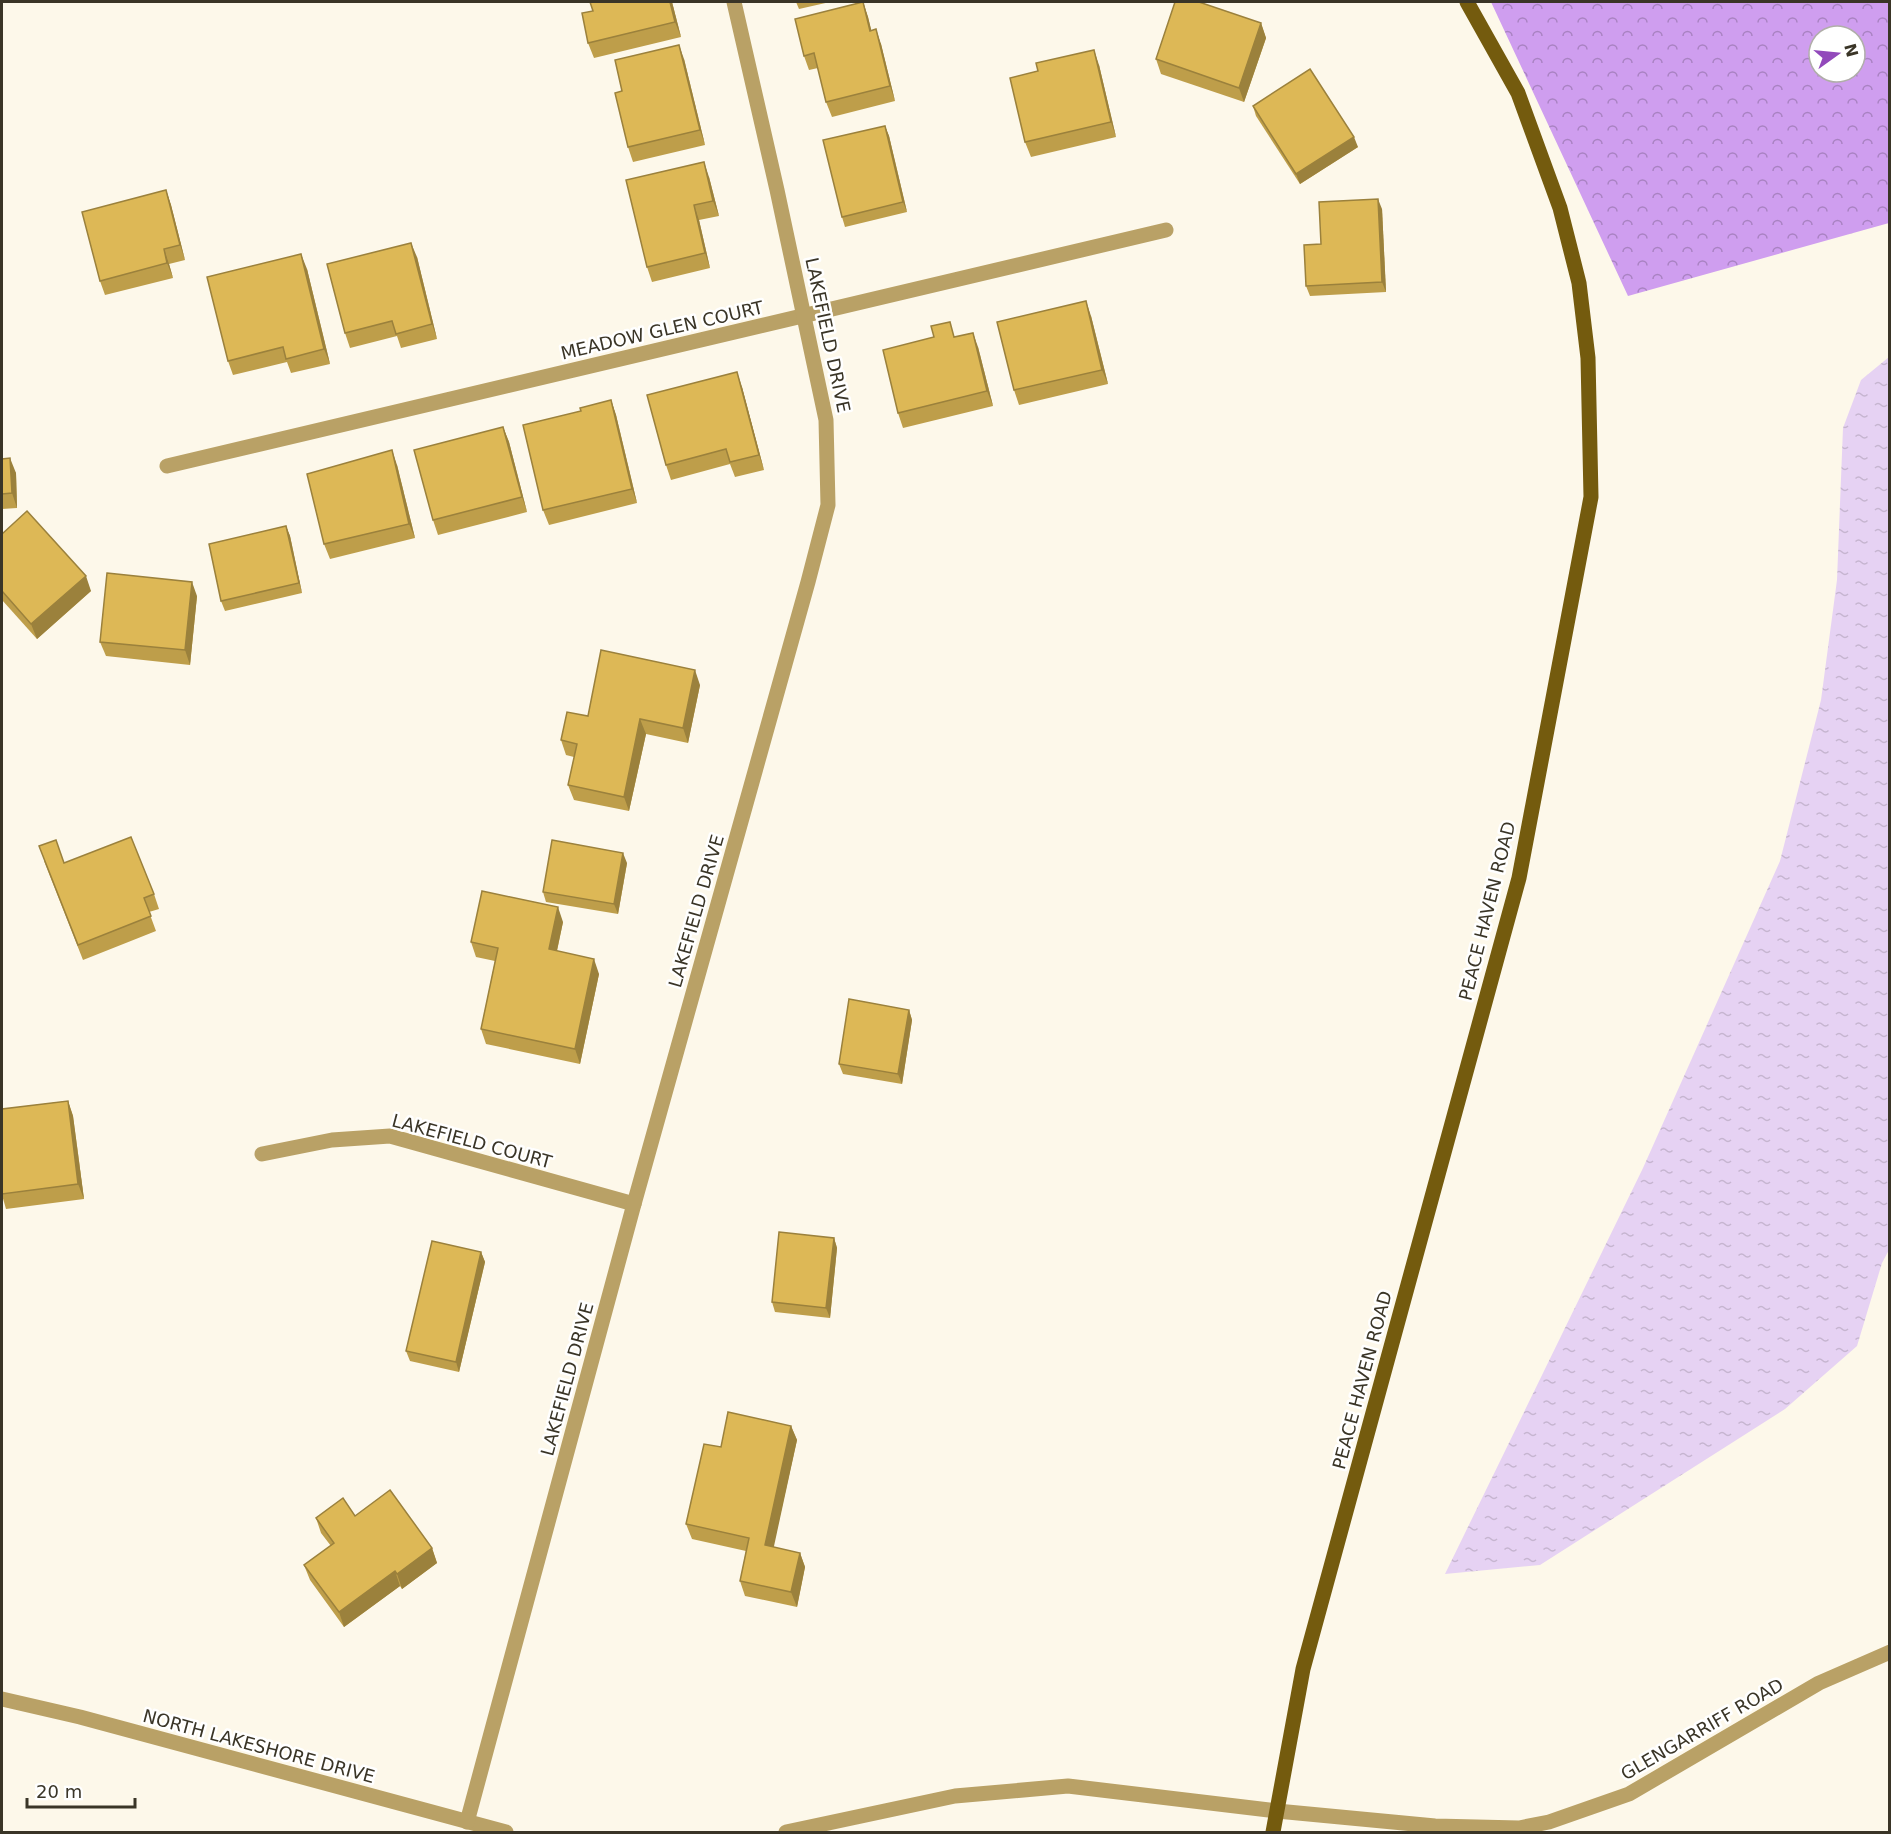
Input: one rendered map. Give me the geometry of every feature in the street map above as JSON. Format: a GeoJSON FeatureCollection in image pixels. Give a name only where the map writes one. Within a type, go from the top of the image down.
{"type":"FeatureCollection","features":[{"type":"Feature","properties":{"kind":"main road","name":"PEACE HAVEN ROAD"},"geometry":{"type":"LineString","coordinates":[[1273,1833],[1303,1669],[1519,878],[1591,497],[1588,358],[1579,283],[1560,208],[1518,93],[1467,2]]}},
{"type":"Feature","properties":{"kind":"street","name":"LAKEFIELD DRIVE"},"geometry":{"type":"LineString","coordinates":[[467,1822],[634,1204],[828,505],[826,420],[734,2]]}},
{"type":"Feature","properties":{"kind":"street","name":"MEADOW GLEN COURT"},"geometry":{"type":"LineString","coordinates":[[167,466],[1166,230]]}},
{"type":"Feature","properties":{"kind":"street","name":"LAKEFIELD COURT"},"geometry":{"type":"LineString","coordinates":[[262,1154],[332,1140],[390,1136],[634,1204]]}},
{"type":"Feature","properties":{"kind":"street","name":"GLENGARRIFF ROAD"},"geometry":{"type":"LineString","coordinates":[[1277,1811],[1436,1826],[1519,1828],[1549,1822],[1629,1794],[1819,1683],[1890,1652]]}},
{"type":"Feature","properties":{"kind":"street","name":"NORTH LAKESHORE DRIVE"},"geometry":{"type":"LineString","coordinates":[[2,1699],[80,1717],[506,1833]]}},
{"type":"Feature","properties":{"kind":"street"},"geometry":{"type":"LineString","coordinates":[[786,1833],[955,1796],[1068,1786],[1277,1811]]}},
{"type":"Feature","properties":{"kind":"green space"},"geometry":{"type":"Polygon","coordinates":[[[1491,2],[1889,2],[1889,223],[1628,296],[1491,2]]]}},
{"type":"Feature","properties":{"kind":"water"},"geometry":{"type":"Polygon","coordinates":[[[1889,357],[1890,1248],[1882,1263],[1857,1346],[1785,1409],[1540,1565],[1445,1574],[1643,1168],[1780,861],[1821,700],[1837,580],[1843,428],[1861,380],[1889,357]]]}},
{"type":"Feature","properties":{"kind":"building"},"geometry":{"type":"Polygon","coordinates":[[[590,2],[670,2],[675,22],[588,43],[582,13],[593,11],[590,2]]]}},
{"type":"Feature","properties":{"kind":"building"},"geometry":{"type":"Polygon","coordinates":[[[863,2],[870,31],[876,29],[890,86],[826,102],[814,53],[804,56],[795,19],[863,2]]]}},
{"type":"Feature","properties":{"kind":"building"},"geometry":{"type":"Polygon","coordinates":[[[1175,2],[1199,2],[1261,23],[1239,88],[1156,59],[1175,2]]]}},
{"type":"Feature","properties":{"kind":"building"},"geometry":{"type":"Polygon","coordinates":[[[679,45],[700,130],[628,147],[615,93],[622,91],[615,60],[679,45]]]}},
{"type":"Feature","properties":{"kind":"building"},"geometry":{"type":"Polygon","coordinates":[[[1094,50],[1111,122],[1025,142],[1010,78],[1038,71],[1036,63],[1094,50]]]}},
{"type":"Feature","properties":{"kind":"building"},"geometry":{"type":"Polygon","coordinates":[[[1310,69],[1354,137],[1296,174],[1253,106],[1310,69]]]}},
{"type":"Feature","properties":{"kind":"building"},"geometry":{"type":"Polygon","coordinates":[[[885,126],[903,202],[842,217],[823,140],[885,126]]]}},
{"type":"Feature","properties":{"kind":"building"},"geometry":{"type":"Polygon","coordinates":[[[704,162],[713,201],[694,205],[705,253],[647,267],[626,180],[704,162]]]}},
{"type":"Feature","properties":{"kind":"building"},"geometry":{"type":"Polygon","coordinates":[[[166,190],[180,245],[164,249],[167,263],[100,281],[82,212],[166,190]]]}},
{"type":"Feature","properties":{"kind":"building"},"geometry":{"type":"Polygon","coordinates":[[[1378,199],[1382,282],[1306,286],[1304,245],[1321,244],[1319,202],[1378,199]]]}},
{"type":"Feature","properties":{"kind":"building"},"geometry":{"type":"Polygon","coordinates":[[[411,243],[432,324],[396,334],[392,321],[345,333],[327,264],[411,243]]]}},
{"type":"Feature","properties":{"kind":"building"},"geometry":{"type":"Polygon","coordinates":[[[301,254],[324,349],[286,359],[283,347],[228,361],[207,277],[301,254]]]}},
{"type":"Feature","properties":{"kind":"building"},"geometry":{"type":"Polygon","coordinates":[[[1086,301],[1102,370],[1014,390],[997,322],[1086,301]]]}},
{"type":"Feature","properties":{"kind":"building"},"geometry":{"type":"Polygon","coordinates":[[[950,322],[954,337],[973,333],[987,391],[898,413],[883,350],[934,337],[931,326],[950,322]]]}},
{"type":"Feature","properties":{"kind":"building"},"geometry":{"type":"Polygon","coordinates":[[[737,372],[759,455],[730,462],[726,449],[666,465],[647,395],[737,372]]]}},
{"type":"Feature","properties":{"kind":"building"},"geometry":{"type":"Polygon","coordinates":[[[611,400],[632,489],[543,510],[523,425],[581,411],[580,408],[611,400]]]}},
{"type":"Feature","properties":{"kind":"building"},"geometry":{"type":"Polygon","coordinates":[[[503,427],[522,497],[433,520],[414,450],[503,427]]]}},
{"type":"Feature","properties":{"kind":"building"},"geometry":{"type":"Polygon","coordinates":[[[392,450],[409,524],[324,544],[307,474],[392,450]]]}},
{"type":"Feature","properties":{"kind":"building"},"geometry":{"type":"Polygon","coordinates":[[[10,458],[12,493],[2,494],[2,459],[10,458]]]}},
{"type":"Feature","properties":{"kind":"building"},"geometry":{"type":"Polygon","coordinates":[[[27,511],[86,576],[31,624],[2,591],[2,534],[27,511]]]}},
{"type":"Feature","properties":{"kind":"building"},"geometry":{"type":"Polygon","coordinates":[[[286,526],[299,583],[221,601],[209,544],[286,526]]]}},
{"type":"Feature","properties":{"kind":"building"},"geometry":{"type":"Polygon","coordinates":[[[107,573],[192,582],[185,650],[100,642],[107,573]]]}},
{"type":"Feature","properties":{"kind":"building"},"geometry":{"type":"Polygon","coordinates":[[[601,650],[695,670],[683,728],[640,719],[624,797],[568,785],[577,744],[561,740],[567,712],[588,716],[601,650]]]}},
{"type":"Feature","properties":{"kind":"building"},"geometry":{"type":"Polygon","coordinates":[[[131,837],[154,894],[144,898],[151,916],[78,945],[39,846],[56,840],[64,863],[131,837]]]}},
{"type":"Feature","properties":{"kind":"building"},"geometry":{"type":"Polygon","coordinates":[[[552,840],[623,853],[614,904],[543,892],[552,840]]]}},
{"type":"Feature","properties":{"kind":"building"},"geometry":{"type":"Polygon","coordinates":[[[482,891],[558,907],[549,949],[594,959],[575,1049],[481,1029],[498,948],[471,942],[482,891]]]}},
{"type":"Feature","properties":{"kind":"building"},"geometry":{"type":"Polygon","coordinates":[[[849,999],[909,1010],[898,1074],[839,1064],[849,999]]]}},
{"type":"Feature","properties":{"kind":"building"},"geometry":{"type":"Polygon","coordinates":[[[68,1101],[78,1184],[2,1194],[2,1109],[68,1101]]]}},
{"type":"Feature","properties":{"kind":"building"},"geometry":{"type":"Polygon","coordinates":[[[779,1232],[834,1238],[826,1308],[772,1302],[779,1232]]]}},
{"type":"Feature","properties":{"kind":"building"},"geometry":{"type":"Polygon","coordinates":[[[432,1241],[481,1252],[456,1362],[406,1351],[432,1241]]]}},
{"type":"Feature","properties":{"kind":"building"},"geometry":{"type":"Polygon","coordinates":[[[728,1412],[791,1426],[765,1545],[800,1553],[791,1592],[740,1581],[749,1538],[686,1524],[704,1444],[721,1447],[728,1412]]]}},
{"type":"Feature","properties":{"kind":"building"},"geometry":{"type":"Polygon","coordinates":[[[390,1490],[432,1548],[397,1574],[395,1571],[339,1612],[304,1565],[334,1543],[316,1518],[343,1498],[355,1516],[390,1490]]]}}]}
